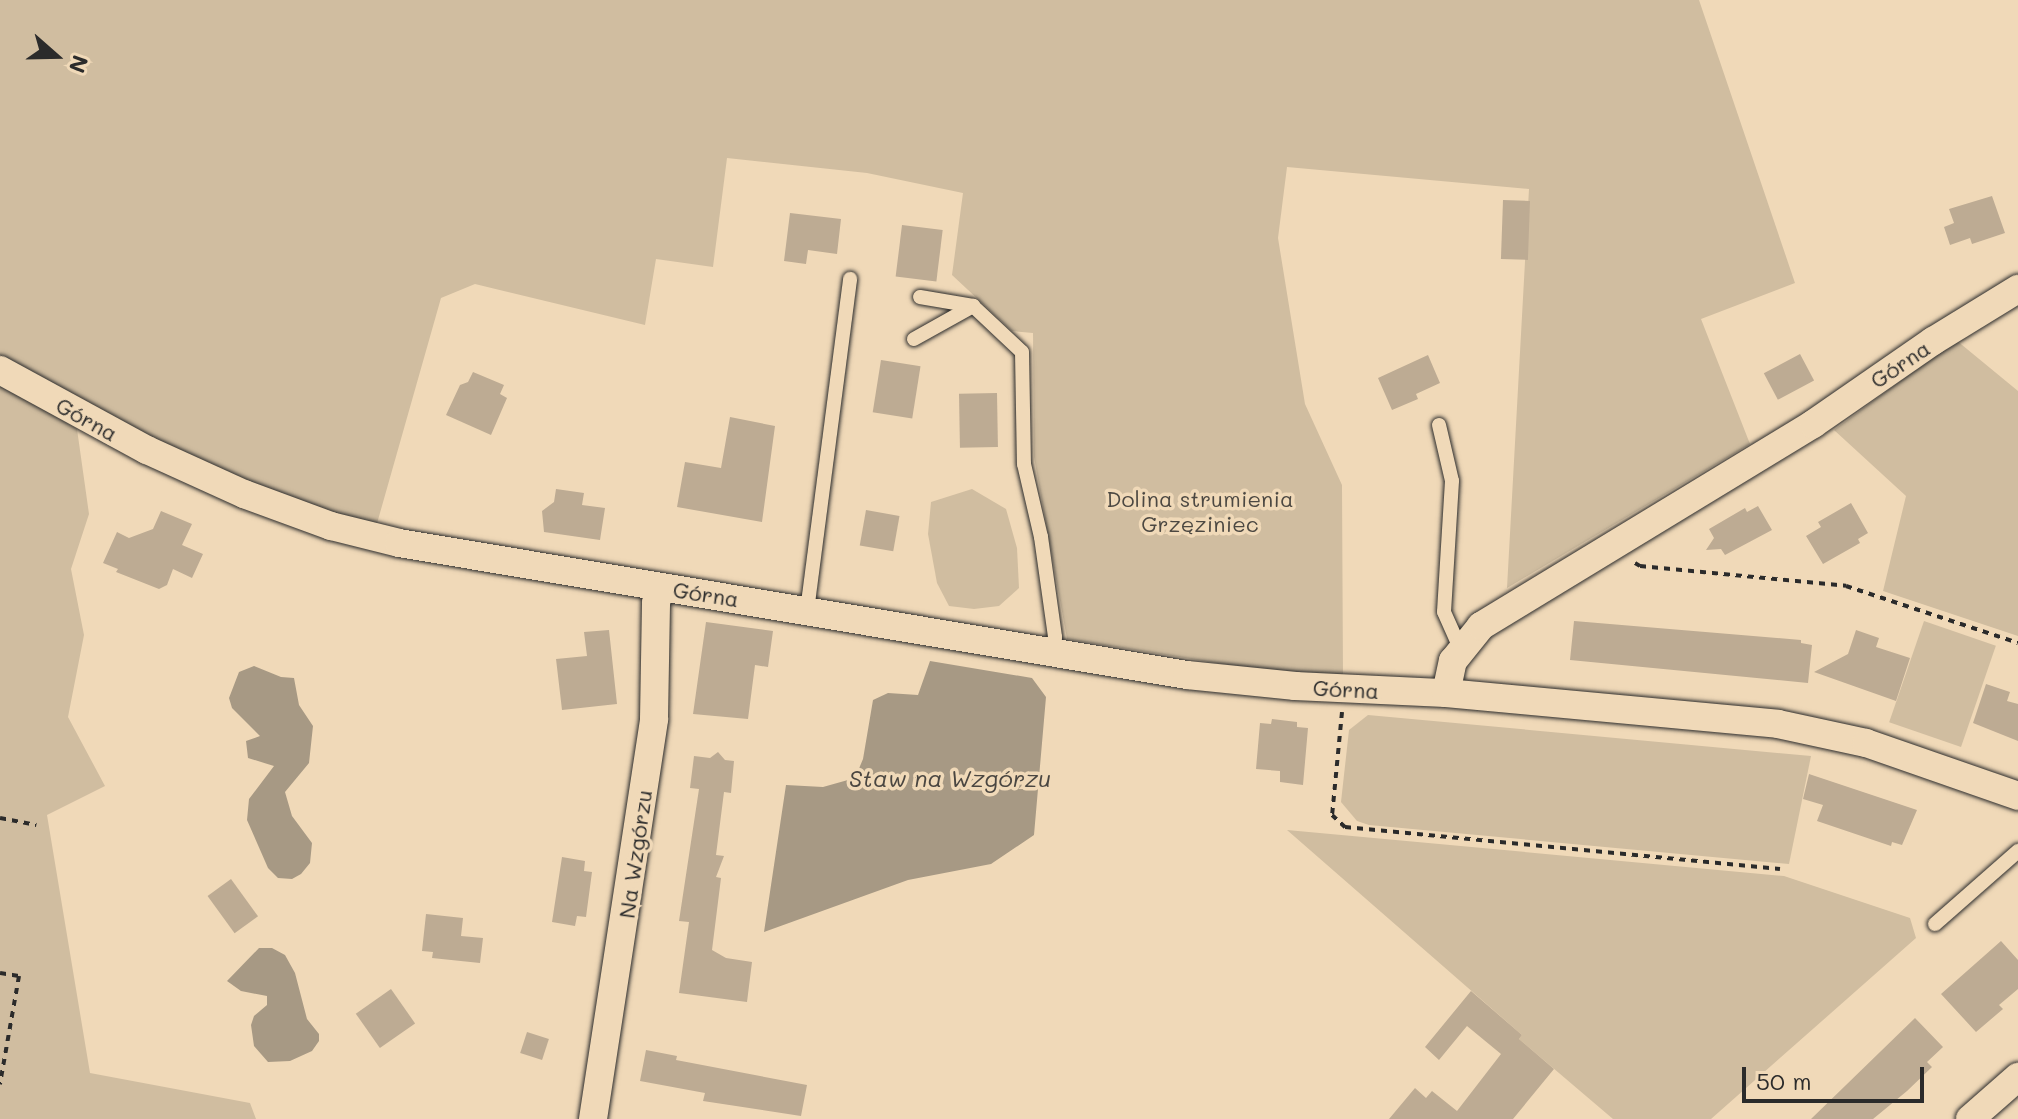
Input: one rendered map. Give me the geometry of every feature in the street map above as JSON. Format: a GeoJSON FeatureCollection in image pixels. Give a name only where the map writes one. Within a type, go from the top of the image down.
{"type":"FeatureCollection","features":[{"type":"Feature","properties":{"kind":"street","name":"Górna"},"geometry":{"type":"LineString","coordinates":[[1446,693],[1453,661],[1460,648],[1481,626],[1813,424],[1933,341],[2018,289]]}},
{"type":"Feature","properties":{"kind":"street","name":"Górna"},"geometry":{"type":"LineString","coordinates":[[0,370],[147,450],[244,494],[331,526],[399,543],[1187,675],[1344,690],[1446,693],[1740,719],[1822,732],[1900,754],[2018,796]]}},
{"type":"Feature","properties":{"kind":"street","name":"Na Wzgórzu"},"geometry":{"type":"LineString","coordinates":[[593,1119],[654,719],[656,603],[660,587]]}},
{"type":"Feature","properties":{"kind":"street"},"geometry":{"type":"LineString","coordinates":[[1970,1119],[2018,1077]]}},
{"type":"Feature","properties":{"kind":"lane"},"geometry":{"type":"LineString","coordinates":[[807,611],[850,279]]}},
{"type":"Feature","properties":{"kind":"lane"},"geometry":{"type":"LineString","coordinates":[[920,297],[973,306],[1022,352],[1024,464],[1041,537],[1055,637],[1053,652]]}},
{"type":"Feature","properties":{"kind":"lane"},"geometry":{"type":"LineString","coordinates":[[914,339],[973,306]]}},
{"type":"Feature","properties":{"kind":"lane"},"geometry":{"type":"LineString","coordinates":[[1439,425],[1452,481],[1444,612],[1460,648]]}},
{"type":"Feature","properties":{"kind":"lane"},"geometry":{"type":"LineString","coordinates":[[1935,924],[2018,851]]}},
{"type":"Feature","properties":{"kind":"path"},"geometry":{"type":"LineString","coordinates":[[1621,541],[1631,560],[1640,566],[1846,586],[2018,643]]}},
{"type":"Feature","properties":{"kind":"path"},"geometry":{"type":"LineString","coordinates":[[1344,690],[1332,815],[1345,827],[1780,869]]}},
{"type":"Feature","properties":{"kind":"path"},"geometry":{"type":"LineString","coordinates":[[0,818],[36,825]]}},
{"type":"Feature","properties":{"kind":"path"},"geometry":{"type":"LineString","coordinates":[[0,973],[19,976],[0,1084]]}},
{"type":"Feature","properties":{"kind":"green space","name":"Dolina strumienia Grzęziniec"},"geometry":{"type":"Polygon","coordinates":[[[0,0],[1699,0],[1795,283],[1701,319],[1750,444],[1507,588],[1529,189],[1287,167],[1278,238],[1305,404],[1342,485],[1343,676],[1312,678],[1204,661],[1067,639],[1034,457],[1033,333],[1012,331],[952,275],[963,193],[867,173],[727,158],[713,267],[656,259],[645,325],[475,284],[441,298],[376,527],[278,496],[82,406],[0,356],[0,0]]]}},
{"type":"Feature","properties":{"kind":"green space"},"geometry":{"type":"Polygon","coordinates":[[[1956,340],[2018,391],[2018,636],[1883,591],[1906,496],[1834,430],[1956,340]]]}},
{"type":"Feature","properties":{"kind":"green space"},"geometry":{"type":"Polygon","coordinates":[[[0,384],[77,429],[89,514],[71,569],[84,635],[68,717],[105,786],[47,815],[90,1073],[250,1103],[256,1119],[0,1119],[0,384]]]}},
{"type":"Feature","properties":{"kind":"green space"},"geometry":{"type":"Polygon","coordinates":[[[972,489],[1006,509],[1017,548],[1019,588],[999,606],[974,609],[949,606],[937,583],[928,534],[931,502],[972,489]]]}},
{"type":"Feature","properties":{"kind":"green space"},"geometry":{"type":"Polygon","coordinates":[[[1924,621],[1996,646],[1961,747],[1889,722],[1924,621]]]}},
{"type":"Feature","properties":{"kind":"green space"},"geometry":{"type":"Polygon","coordinates":[[[1368,715],[1811,756],[1789,864],[1369,825],[1357,821],[1341,802],[1349,730],[1368,715]]]}},
{"type":"Feature","properties":{"kind":"green space"},"geometry":{"type":"Polygon","coordinates":[[[1287,830],[1784,876],[1910,918],[1916,938],[1711,1119],[1613,1119],[1519,1039],[1522,1035],[1287,830]]]}},
{"type":"Feature","properties":{"kind":"water","name":"Staw na Wzgórzu"},"geometry":{"type":"Polygon","coordinates":[[[930,661],[1032,678],[1046,697],[1034,835],[991,864],[908,880],[764,932],[786,785],[823,787],[855,778],[863,759],[873,700],[888,693],[918,695],[930,661]]]}},
{"type":"Feature","properties":{"kind":"water"},"geometry":{"type":"Polygon","coordinates":[[[254,666],[281,677],[294,678],[299,705],[313,726],[309,763],[285,792],[292,816],[312,843],[310,863],[292,879],[278,878],[268,868],[247,820],[249,799],[274,766],[248,758],[246,741],[260,736],[232,708],[229,698],[239,672],[254,666]]]}},
{"type":"Feature","properties":{"kind":"water"},"geometry":{"type":"Polygon","coordinates":[[[259,948],[272,948],[285,955],[295,973],[307,1019],[319,1034],[319,1041],[312,1051],[290,1061],[268,1062],[254,1046],[251,1025],[254,1016],[267,1005],[267,996],[241,991],[227,981],[259,948]]]}},
{"type":"Feature","properties":{"kind":"building"},"geometry":{"type":"Polygon","coordinates":[[[1992,196],[2005,233],[1972,244],[1970,238],[1950,245],[1944,227],[1954,223],[1949,209],[1992,196]]]}},
{"type":"Feature","properties":{"kind":"building"},"geometry":{"type":"Polygon","coordinates":[[[1503,200],[1530,201],[1528,260],[1501,259],[1503,200]]]}},
{"type":"Feature","properties":{"kind":"building"},"geometry":{"type":"Polygon","coordinates":[[[790,213],[841,219],[837,254],[808,250],[806,264],[784,261],[790,213]]]}},
{"type":"Feature","properties":{"kind":"building"},"geometry":{"type":"Polygon","coordinates":[[[902,225],[943,230],[936,282],[896,277],[902,225]]]}},
{"type":"Feature","properties":{"kind":"building"},"geometry":{"type":"Polygon","coordinates":[[[1800,354],[1814,380],[1778,400],[1764,373],[1800,354]]]}},
{"type":"Feature","properties":{"kind":"building"},"geometry":{"type":"Polygon","coordinates":[[[1428,355],[1440,383],[1416,394],[1418,399],[1392,410],[1378,378],[1428,355]]]}},
{"type":"Feature","properties":{"kind":"building"},"geometry":{"type":"Polygon","coordinates":[[[881,360],[921,366],[912,419],[873,412],[881,360]]]}},
{"type":"Feature","properties":{"kind":"building"},"geometry":{"type":"Polygon","coordinates":[[[473,372],[504,385],[500,394],[507,398],[491,435],[446,415],[460,385],[468,382],[473,372]]]}},
{"type":"Feature","properties":{"kind":"building"},"geometry":{"type":"Polygon","coordinates":[[[997,393],[998,447],[960,448],[959,394],[997,393]]]}},
{"type":"Feature","properties":{"kind":"building"},"geometry":{"type":"Polygon","coordinates":[[[730,417],[775,426],[762,522],[677,507],[685,462],[721,468],[730,417]]]}},
{"type":"Feature","properties":{"kind":"building"},"geometry":{"type":"Polygon","coordinates":[[[556,489],[584,493],[582,505],[605,508],[600,540],[544,532],[542,511],[554,502],[556,489]]]}},
{"type":"Feature","properties":{"kind":"building"},"geometry":{"type":"Polygon","coordinates":[[[1851,503],[1868,533],[1858,539],[1860,543],[1823,564],[1806,536],[1821,527],[1818,522],[1851,503]]]}},
{"type":"Feature","properties":{"kind":"building"},"geometry":{"type":"Polygon","coordinates":[[[1758,506],[1772,530],[1725,555],[1721,549],[1706,550],[1714,538],[1709,529],[1745,508],[1747,512],[1758,506]]]}},
{"type":"Feature","properties":{"kind":"building"},"geometry":{"type":"Polygon","coordinates":[[[866,510],[899,516],[893,551],[860,545],[866,510]]]}},
{"type":"Feature","properties":{"kind":"building"},"geometry":{"type":"Polygon","coordinates":[[[161,511],[192,524],[182,545],[203,554],[192,578],[173,569],[167,585],[159,589],[116,572],[118,569],[103,563],[117,532],[129,538],[153,529],[161,511]]]}},
{"type":"Feature","properties":{"kind":"building"},"geometry":{"type":"Polygon","coordinates":[[[1574,621],[1801,640],[1801,643],[1812,645],[1808,683],[1570,660],[1574,621]]]}},
{"type":"Feature","properties":{"kind":"building"},"geometry":{"type":"Polygon","coordinates":[[[706,622],[773,631],[768,667],[755,665],[748,719],[693,714],[706,622]]]}},
{"type":"Feature","properties":{"kind":"building"},"geometry":{"type":"Polygon","coordinates":[[[609,630],[617,704],[562,710],[556,659],[587,656],[584,632],[609,630]]]}},
{"type":"Feature","properties":{"kind":"building"},"geometry":{"type":"Polygon","coordinates":[[[1856,630],[1879,638],[1876,647],[1910,658],[1896,701],[1814,672],[1848,654],[1856,630]]]}},
{"type":"Feature","properties":{"kind":"building"},"geometry":{"type":"Polygon","coordinates":[[[1986,684],[2010,692],[2007,701],[2018,704],[2018,741],[1973,723],[1986,684]]]}},
{"type":"Feature","properties":{"kind":"building"},"geometry":{"type":"Polygon","coordinates":[[[1272,719],[1297,722],[1297,727],[1308,728],[1303,785],[1280,782],[1280,771],[1256,769],[1260,723],[1271,724],[1272,719]]]}},
{"type":"Feature","properties":{"kind":"building"},"geometry":{"type":"Polygon","coordinates":[[[718,752],[725,760],[734,761],[731,793],[724,792],[716,855],[724,856],[716,877],[721,878],[712,950],[726,958],[752,962],[747,1002],[679,993],[689,922],[679,921],[699,789],[690,788],[694,756],[710,758],[718,752]]]}},
{"type":"Feature","properties":{"kind":"building"},"geometry":{"type":"Polygon","coordinates":[[[1809,774],[1917,810],[1902,845],[1892,842],[1891,846],[1817,821],[1823,805],[1803,799],[1809,774]]]}},
{"type":"Feature","properties":{"kind":"building"},"geometry":{"type":"Polygon","coordinates":[[[562,857],[585,861],[584,871],[592,872],[586,917],[577,916],[575,926],[552,922],[562,857]]]}},
{"type":"Feature","properties":{"kind":"building"},"geometry":{"type":"Polygon","coordinates":[[[231,879],[258,916],[235,933],[208,896],[231,879]]]}},
{"type":"Feature","properties":{"kind":"building"},"geometry":{"type":"Polygon","coordinates":[[[426,914],[463,918],[461,936],[483,938],[480,963],[432,958],[433,952],[422,951],[426,914]]]}},
{"type":"Feature","properties":{"kind":"building"},"geometry":{"type":"Polygon","coordinates":[[[2001,941],[2018,960],[2018,989],[1999,1005],[2003,1009],[1976,1032],[1941,994],[2001,941]]]}},
{"type":"Feature","properties":{"kind":"building"},"geometry":{"type":"Polygon","coordinates":[[[391,989],[415,1023],[380,1048],[356,1014],[391,989]]]}},
{"type":"Feature","properties":{"kind":"building"},"geometry":{"type":"Polygon","coordinates":[[[1471,991],[1522,1035],[1519,1039],[1554,1069],[1513,1119],[1389,1119],[1415,1088],[1426,1098],[1432,1091],[1457,1111],[1501,1054],[1467,1026],[1439,1060],[1425,1047],[1471,991]]]}},
{"type":"Feature","properties":{"kind":"building"},"geometry":{"type":"Polygon","coordinates":[[[1915,1018],[1943,1047],[1927,1062],[1932,1067],[1873,1119],[1811,1119],[1915,1018]]]}},
{"type":"Feature","properties":{"kind":"building"},"geometry":{"type":"Polygon","coordinates":[[[527,1032],[549,1039],[542,1060],[520,1053],[527,1032]]]}},
{"type":"Feature","properties":{"kind":"building"},"geometry":{"type":"Polygon","coordinates":[[[646,1050],[677,1056],[676,1060],[807,1085],[801,1116],[703,1101],[705,1093],[640,1081],[646,1050]]]}}]}
